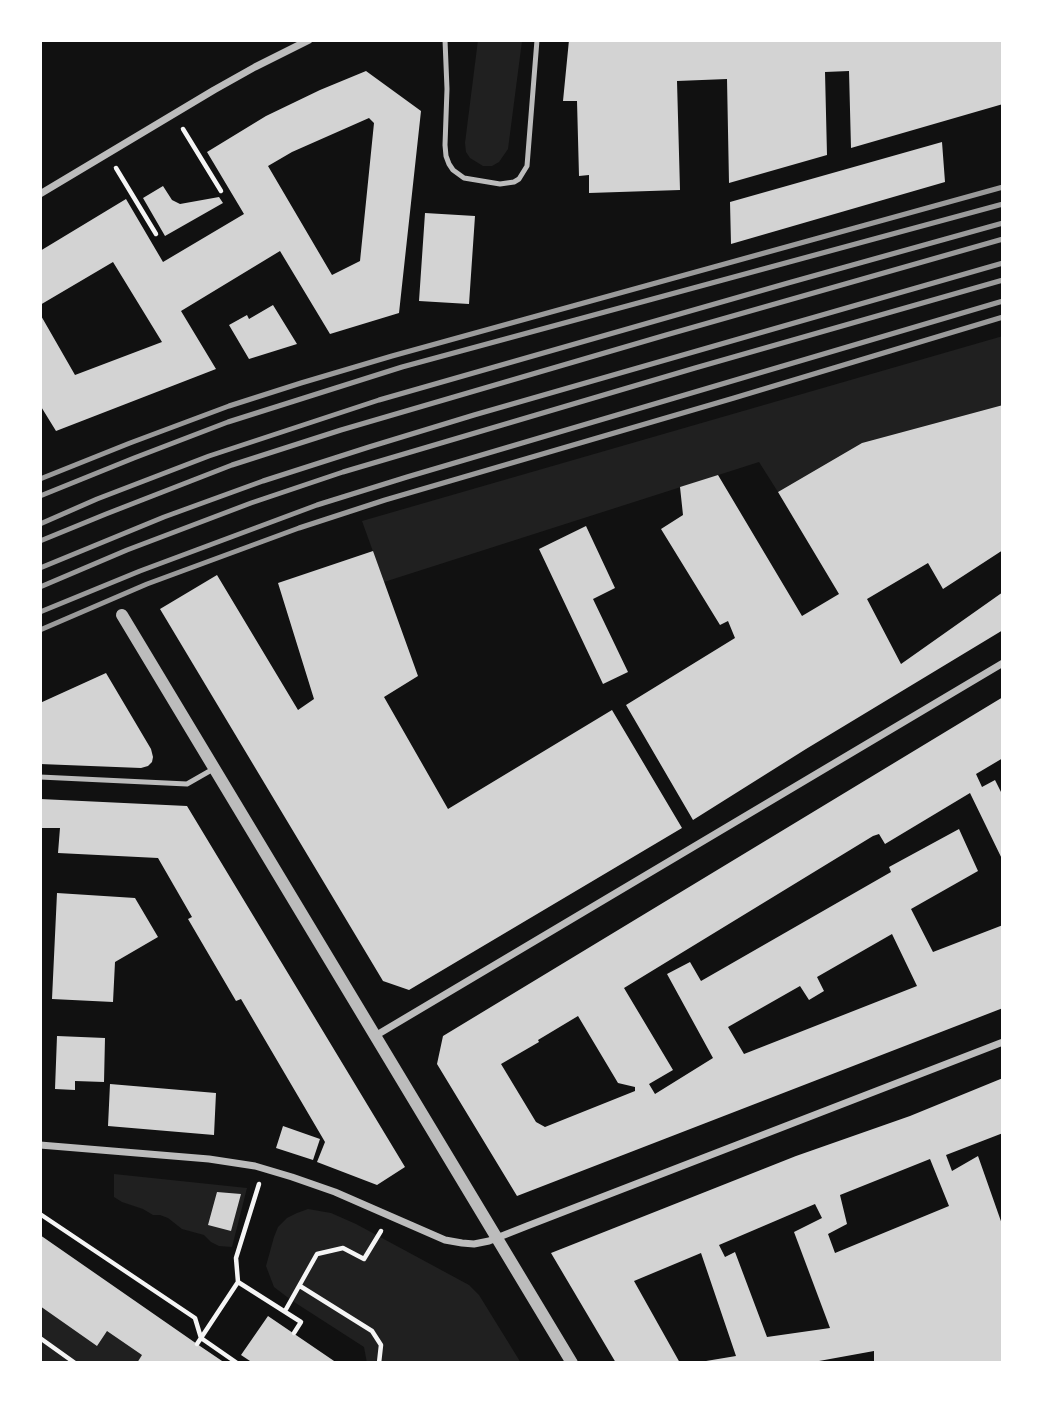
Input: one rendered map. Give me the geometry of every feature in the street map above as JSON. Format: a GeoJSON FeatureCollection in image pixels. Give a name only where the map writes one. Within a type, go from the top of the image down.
{"type":"FeatureCollection","features":[{"type":"Feature","properties":{"kind":"street"},"geometry":{"type":"LineString","coordinates":[[40,194],[255,67],[309,40]]}},
{"type":"Feature","properties":{"kind":"street"},"geometry":{"type":"LineString","coordinates":[[122,615],[572,1363]]}},
{"type":"Feature","properties":{"kind":"street"},"geometry":{"type":"LineString","coordinates":[[374,1036],[1003,663]]}},
{"type":"Feature","properties":{"kind":"street"},"geometry":{"type":"LineString","coordinates":[[40,1146],[231,1162],[292,1177],[335,1192],[445,1240],[474,1244],[496,1238],[1003,1042]]}},
{"type":"Feature","properties":{"kind":"lane"},"geometry":{"type":"LineString","coordinates":[[445,40],[446,156],[453,170],[464,178],[500,184],[519,179],[527,166],[537,40]]}},
{"type":"Feature","properties":{"kind":"lane"},"geometry":{"type":"LineString","coordinates":[[40,777],[187,784],[215,768]]}},
{"type":"Feature","properties":{"kind":"path"},"geometry":{"type":"LineString","coordinates":[[174,115],[221,191]]}},
{"type":"Feature","properties":{"kind":"path"},"geometry":{"type":"LineString","coordinates":[[108,154],[156,234]]}},
{"type":"Feature","properties":{"kind":"path"},"geometry":{"type":"LineString","coordinates":[[197,1344],[238,1282],[236,1258],[259,1184]]}},
{"type":"Feature","properties":{"kind":"path"},"geometry":{"type":"LineString","coordinates":[[40,1214],[195,1318],[201,1338],[237,1363]]}},
{"type":"Feature","properties":{"kind":"path"},"geometry":{"type":"LineString","coordinates":[[285,1311],[317,1254],[343,1248],[364,1259],[381,1231]]}},
{"type":"Feature","properties":{"kind":"path"},"geometry":{"type":"LineString","coordinates":[[238,1282],[301,1322],[294,1334]]}},
{"type":"Feature","properties":{"kind":"path"},"geometry":{"type":"LineString","coordinates":[[300,1286],[372,1331],[381,1345],[379,1363]]}},
{"type":"Feature","properties":{"kind":"path"},"geometry":{"type":"LineString","coordinates":[[40,1338],[75,1363]]}},
{"type":"Feature","properties":{"kind":"shaded area"},"geometry":{"type":"Polygon","coordinates":[[[478,40],[522,41],[508,149],[499,162],[492,166],[483,166],[470,158],[465,143],[478,40]]]}},
{"type":"Feature","properties":{"kind":"shaded area"},"geometry":{"type":"Polygon","coordinates":[[[1003,336],[1003,405],[862,443],[778,492],[759,462],[384,582],[362,521],[1003,336]]]}},
{"type":"Feature","properties":{"kind":"shaded area"},"geometry":{"type":"Polygon","coordinates":[[[114,1174],[247,1188],[232,1247],[219,1246],[204,1235],[182,1229],[168,1218],[122,1202],[114,1197],[114,1174]]]}},
{"type":"Feature","properties":{"kind":"shaded area"},"geometry":{"type":"Polygon","coordinates":[[[308,1209],[331,1213],[356,1224],[469,1285],[479,1295],[521,1363],[367,1363],[364,1347],[274,1287],[266,1266],[278,1227],[287,1218],[308,1209]]]}},
{"type":"Feature","properties":{"kind":"shaded area"},"geometry":{"type":"Polygon","coordinates":[[[40,1235],[197,1344],[225,1363],[40,1363],[40,1235]]]}},
{"type":"Feature","properties":{"kind":"building"},"geometry":{"type":"Polygon","coordinates":[[[569,40],[1003,40],[1003,104],[851,148],[849,71],[825,72],[827,155],[729,183],[727,79],[677,81],[680,190],[589,193],[589,175],[579,176],[577,101],[563,101],[569,40]]]}},
{"type":"Feature","properties":{"kind":"building"},"geometry":{"type":"Polygon","coordinates":[[[366,71],[421,111],[399,313],[330,334],[280,251],[181,311],[216,369],[56,431],[40,405],[40,314],[75,375],[162,342],[113,262],[40,305],[40,251],[126,199],[163,262],[244,214],[207,152],[266,116],[366,71]],[[369,118],[292,152],[268,166],[332,275],[360,261],[374,123],[369,118]]]}},
{"type":"Feature","properties":{"kind":"building"},"geometry":{"type":"Polygon","coordinates":[[[942,142],[945,182],[731,244],[730,202],[942,142]]]}},
{"type":"Feature","properties":{"kind":"building"},"geometry":{"type":"Polygon","coordinates":[[[163,186],[172,200],[180,204],[219,197],[223,203],[165,236],[143,198],[163,186]]]}},
{"type":"Feature","properties":{"kind":"building"},"geometry":{"type":"Polygon","coordinates":[[[425,213],[475,216],[469,304],[419,301],[425,213]]]}},
{"type":"Feature","properties":{"kind":"building"},"geometry":{"type":"Polygon","coordinates":[[[273,305],[297,344],[249,359],[229,325],[247,315],[249,319],[273,305]]]}},
{"type":"Feature","properties":{"kind":"building"},"geometry":{"type":"Polygon","coordinates":[[[1003,405],[1003,550],[943,589],[928,563],[867,599],[901,664],[1003,592],[1003,630],[693,820],[626,705],[735,638],[728,621],[720,625],[661,529],[683,515],[680,487],[718,475],[802,616],[839,594],[778,492],[862,443],[1003,405]]]}},
{"type":"Feature","properties":{"kind":"building"},"geometry":{"type":"Polygon","coordinates":[[[586,526],[615,588],[593,599],[628,672],[603,684],[539,549],[586,526]]]}},
{"type":"Feature","properties":{"kind":"building"},"geometry":{"type":"Polygon","coordinates":[[[373,551],[418,676],[384,697],[448,809],[612,710],[682,828],[409,990],[383,981],[160,609],[217,575],[298,710],[314,699],[278,583],[373,551]]]}},
{"type":"Feature","properties":{"kind":"building"},"geometry":{"type":"Polygon","coordinates":[[[106,673],[151,749],[152,762],[141,768],[40,764],[40,703],[106,673]]]}},
{"type":"Feature","properties":{"kind":"building"},"geometry":{"type":"Polygon","coordinates":[[[1003,697],[1003,758],[976,774],[982,787],[995,780],[1003,796],[1003,861],[970,793],[885,844],[879,834],[873,836],[624,988],[673,1070],[649,1084],[655,1094],[713,1058],[667,974],[690,962],[701,981],[891,872],[889,867],[959,829],[978,871],[911,909],[933,952],[1003,925],[1003,1008],[517,1196],[437,1064],[443,1036],[1003,697]],[[892,934],[817,977],[824,991],[809,1000],[800,986],[728,1027],[744,1054],[917,986],[892,934]],[[578,1016],[501,1064],[536,1122],[545,1127],[635,1091],[635,1087],[618,1083],[578,1016]]]}},
{"type":"Feature","properties":{"kind":"building"},"geometry":{"type":"Polygon","coordinates":[[[40,799],[187,806],[405,1167],[377,1185],[317,1162],[325,1142],[241,999],[236,1001],[188,919],[192,917],[158,858],[58,853],[60,828],[40,828],[40,799]]]}},
{"type":"Feature","properties":{"kind":"building"},"geometry":{"type":"Polygon","coordinates":[[[57,893],[135,898],[158,937],[115,962],[113,1002],[52,999],[57,893]]]}},
{"type":"Feature","properties":{"kind":"building"},"geometry":{"type":"Polygon","coordinates":[[[57,1036],[105,1038],[104,1082],[75,1081],[75,1090],[55,1089],[57,1036]]]}},
{"type":"Feature","properties":{"kind":"building"},"geometry":{"type":"Polygon","coordinates":[[[1003,1078],[1003,1133],[946,1155],[952,1171],[978,1156],[1003,1227],[1003,1363],[874,1363],[874,1351],[808,1363],[706,1363],[736,1356],[701,1253],[634,1281],[680,1363],[616,1363],[551,1253],[796,1156],[910,1116],[1003,1078]],[[930,1159],[840,1195],[847,1224],[828,1234],[835,1253],[949,1206],[930,1159]],[[815,1204],[719,1245],[725,1257],[735,1252],[767,1337],[830,1328],[794,1232],[822,1218],[815,1204]]]}},
{"type":"Feature","properties":{"kind":"building"},"geometry":{"type":"Polygon","coordinates":[[[110,1084],[216,1093],[214,1135],[108,1126],[110,1084]]]}},
{"type":"Feature","properties":{"kind":"building"},"geometry":{"type":"Polygon","coordinates":[[[283,1126],[320,1139],[313,1160],[276,1148],[283,1126]]]}},
{"type":"Feature","properties":{"kind":"building"},"geometry":{"type":"Polygon","coordinates":[[[217,1192],[241,1194],[231,1231],[208,1225],[217,1192]]]}},
{"type":"Feature","properties":{"kind":"building"},"geometry":{"type":"Polygon","coordinates":[[[40,1235],[225,1363],[137,1363],[142,1355],[107,1331],[97,1346],[40,1306],[40,1235]]]}},
{"type":"Feature","properties":{"kind":"building"},"geometry":{"type":"Polygon","coordinates":[[[268,1316],[337,1363],[253,1363],[241,1355],[268,1316]]]}},
{"type":"Feature","properties":{"kind":"railway"},"geometry":{"type":"LineString","coordinates":[[40,479],[229,406],[301,383],[1003,187]]}},
{"type":"Feature","properties":{"kind":"railway"},"geometry":{"type":"LineString","coordinates":[[40,496],[228,422],[402,367],[1003,204]]}},
{"type":"Feature","properties":{"kind":"railway"},"geometry":{"type":"LineString","coordinates":[[40,524],[209,456],[379,400],[1003,223]]}},
{"type":"Feature","properties":{"kind":"railway"},"geometry":{"type":"LineString","coordinates":[[40,541],[232,465],[341,430],[1003,239]]}},
{"type":"Feature","properties":{"kind":"railway"},"geometry":{"type":"LineString","coordinates":[[40,568],[164,517],[369,447],[1003,263]]}},
{"type":"Feature","properties":{"kind":"railway"},"geometry":{"type":"LineString","coordinates":[[40,587],[127,550],[343,472],[1003,280]]}},
{"type":"Feature","properties":{"kind":"railway"},"geometry":{"type":"LineString","coordinates":[[40,612],[140,571],[317,505],[1003,301]]}},
{"type":"Feature","properties":{"kind":"railway"},"geometry":{"type":"LineString","coordinates":[[40,630],[147,584],[299,528],[385,500],[1003,317]]}}]}
